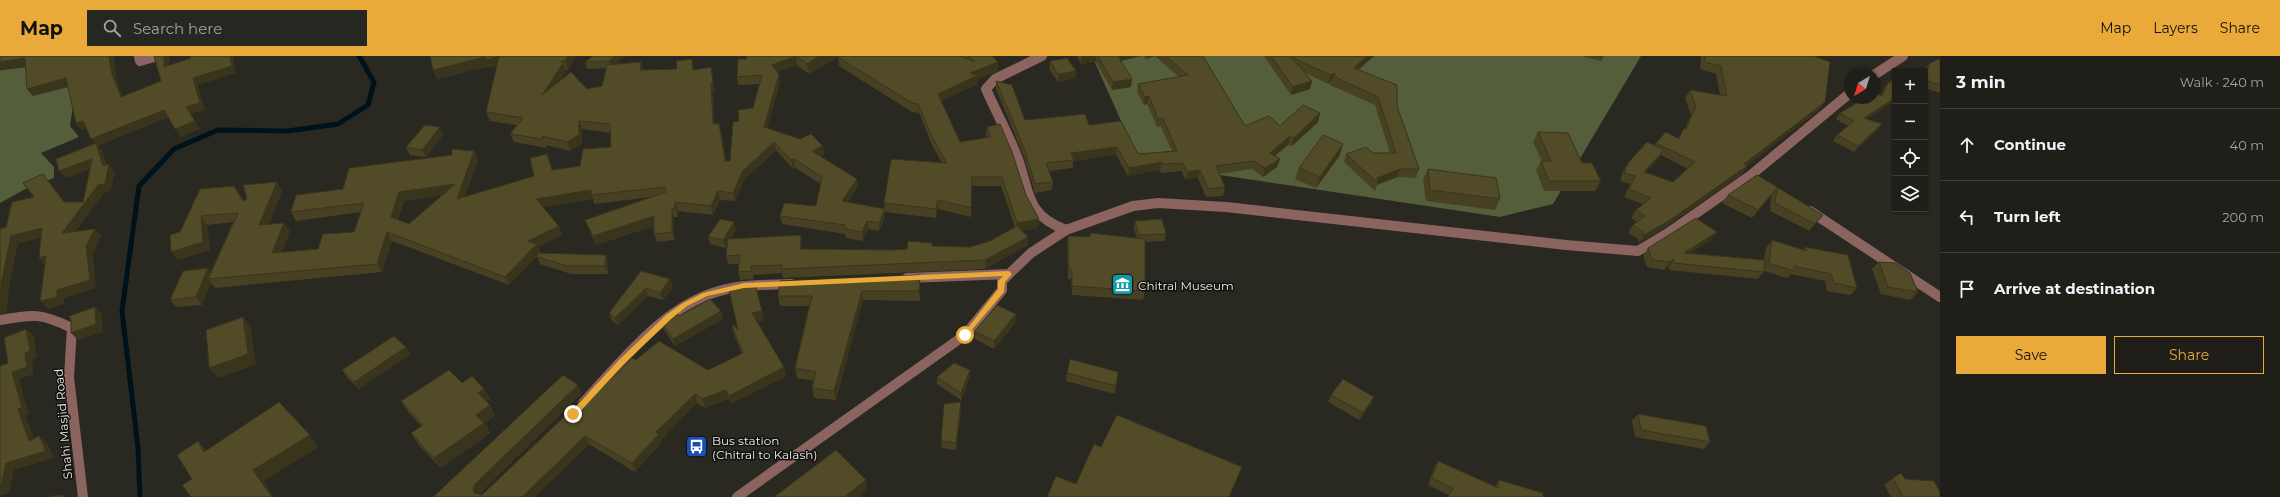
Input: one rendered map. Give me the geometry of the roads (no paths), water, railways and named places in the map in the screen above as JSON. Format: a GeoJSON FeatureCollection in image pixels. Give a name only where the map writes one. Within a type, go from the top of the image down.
{"type":"FeatureCollection","features":[{"type":"Feature","properties":{"kind":"street"},"geometry":{"type":"LineString","coordinates":[[139,56],[140,61],[158,56]]}},
{"type":"Feature","properties":{"kind":"street"},"geometry":{"type":"LineString","coordinates":[[1042,56],[995,79],[986,89],[1018,159],[1024,185],[1036,210],[1050,224],[1066,230]]}},
{"type":"Feature","properties":{"kind":"street"},"geometry":{"type":"LineString","coordinates":[[1880,71],[1903,56]]}},
{"type":"Feature","properties":{"kind":"street"},"geometry":{"type":"LineString","coordinates":[[737,497],[965,335],[1002,290],[1002,281],[1031,253],[1066,230],[1133,206],[1158,203],[1226,207],[1551,244],[1638,252],[1754,177],[1844,98]]}},
{"type":"Feature","properties":{"kind":"street"},"geometry":{"type":"LineString","coordinates":[[1802,206],[1940,297]]}},
{"type":"Feature","properties":{"kind":"street"},"geometry":{"type":"LineString","coordinates":[[900,278],[1009,274]]}},
{"type":"Feature","properties":{"kind":"street"},"geometry":{"type":"LineString","coordinates":[[578,408],[668,317],[685,304],[705,295],[725,289],[799,283]]}},
{"type":"Feature","properties":{"kind":"street","name":"Shahi Masjid Road"},"geometry":{"type":"LineString","coordinates":[[0,320],[28,315],[49,317],[72,328],[70,377],[83,497]]}},
{"type":"Feature","properties":{"kind":"waterway"},"geometry":{"type":"LineString","coordinates":[[140,497],[138,448],[122,311],[139,186],[174,149],[218,130],[288,131],[338,124],[368,105],[374,82],[359,56]]}},
{"type":"Feature","properties":{"kind":"place","name":"Chitral Museum"},"geometry":{"type":"Point","coordinates":[1122,285]}},
{"type":"Feature","properties":{"kind":"place","name":"Bus station (Chitral to Kalash)"},"geometry":{"type":"Point","coordinates":[697,447]}}]}
